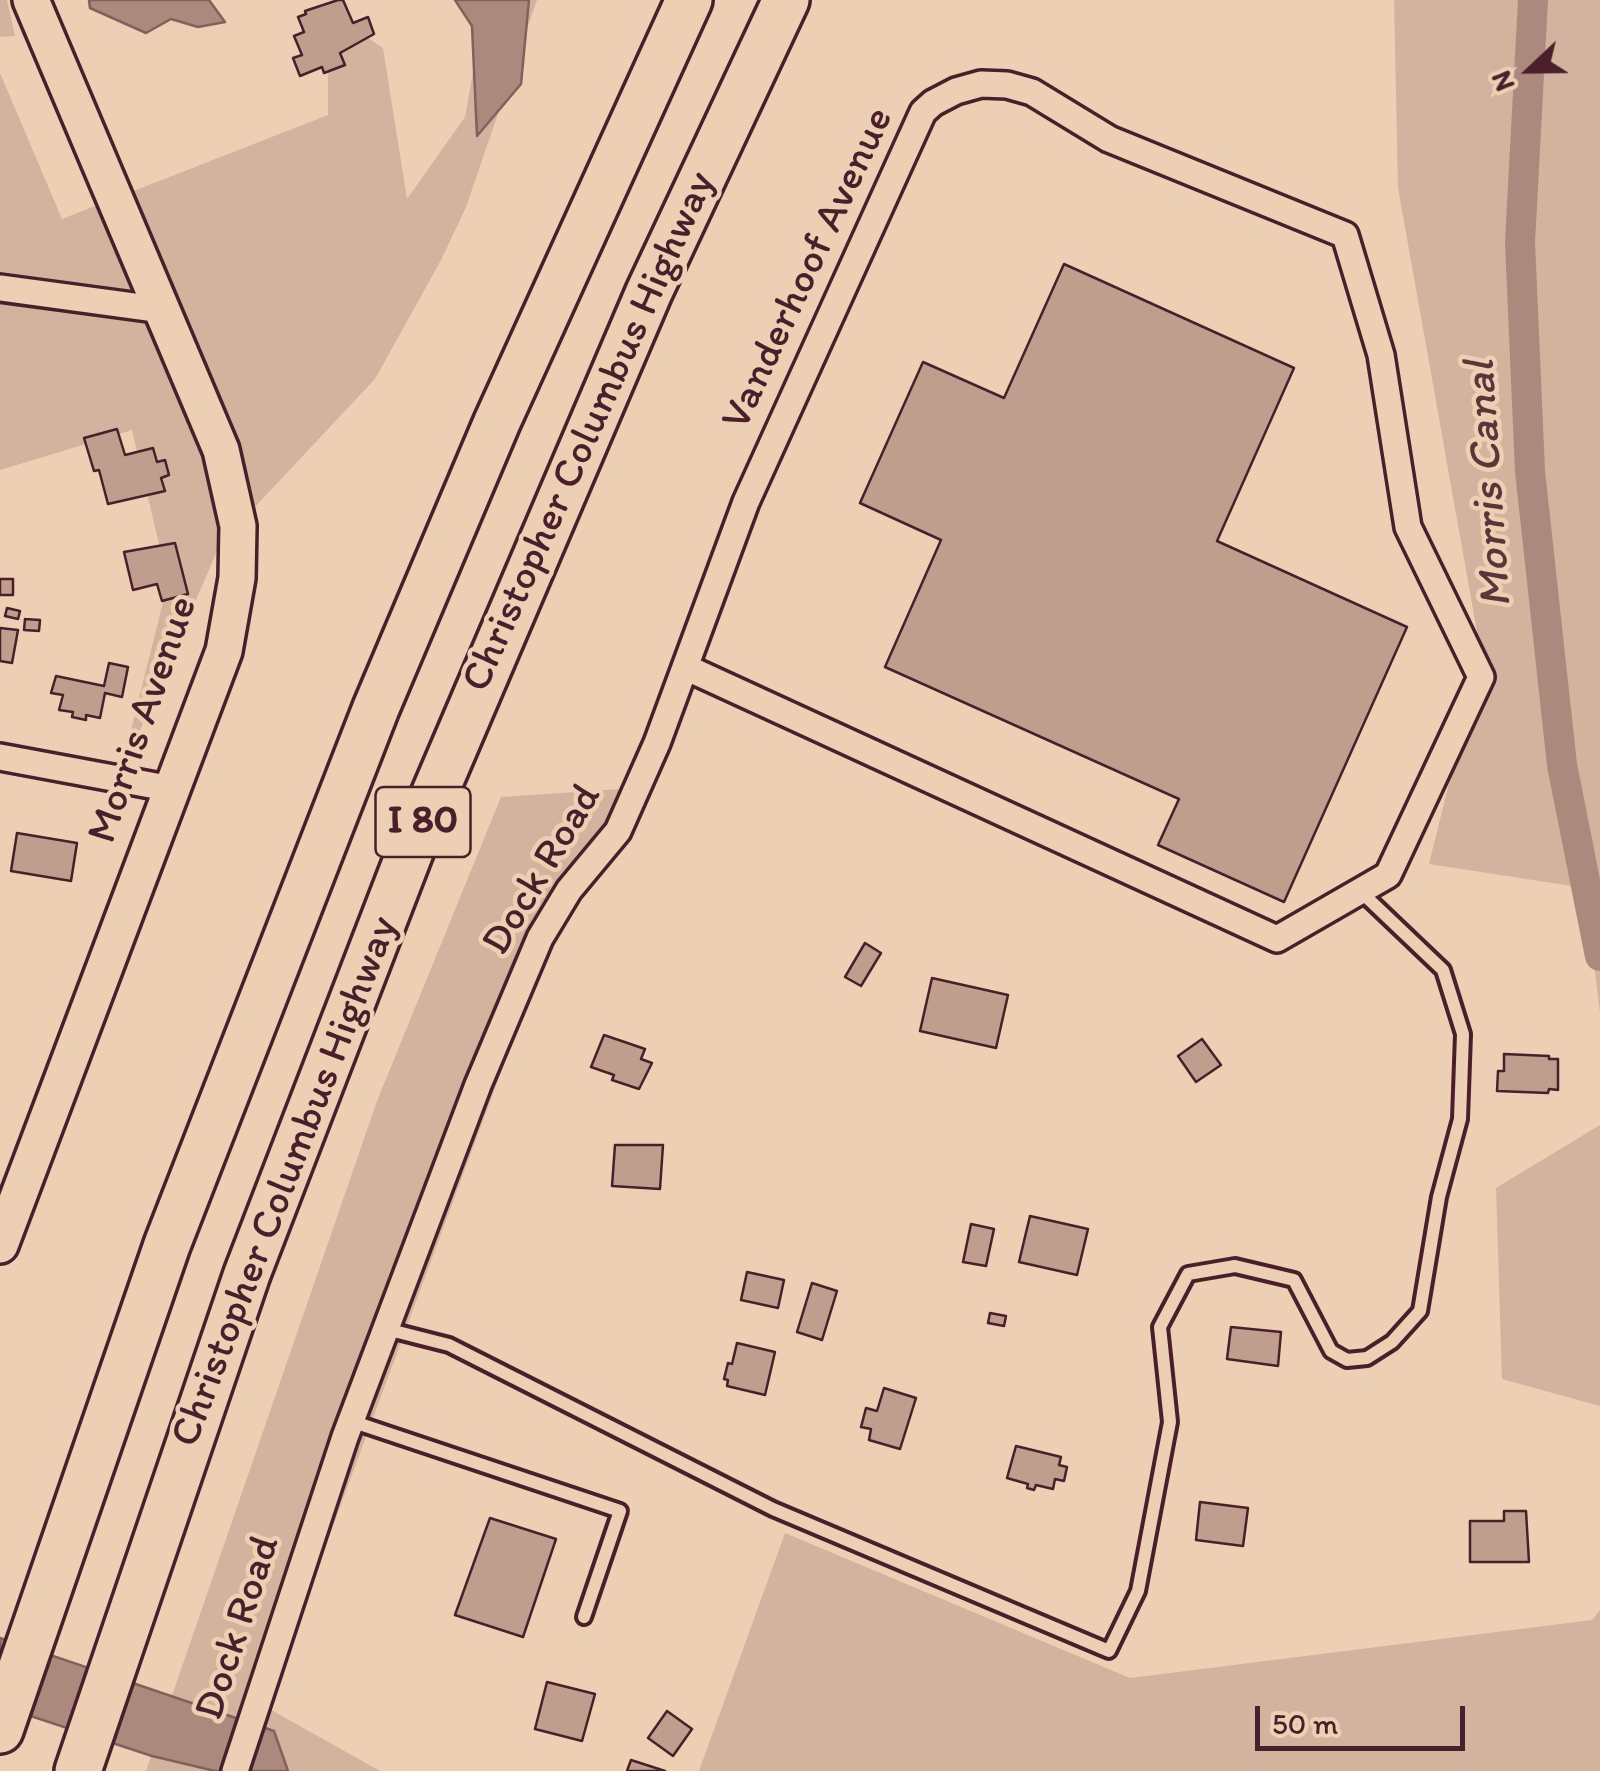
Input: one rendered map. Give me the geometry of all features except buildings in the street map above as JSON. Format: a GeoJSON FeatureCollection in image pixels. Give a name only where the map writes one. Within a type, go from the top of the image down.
{"type":"FeatureCollection","features":[{"type":"Feature","properties":{"kind":"highway","name":"Christopher Columbus Highway"},"geometry":{"type":"LineString","coordinates":[[0,1730],[166,1245],[376,708],[521,368],[690,0]]}},
{"type":"Feature","properties":{"kind":"highway","name":"Christopher Columbus Highway"},"geometry":{"type":"LineString","coordinates":[[80,1766],[247,1274],[414,844],[649,292],[786,0]]}},
{"type":"Feature","properties":{"kind":"street","name":"Morris Avenue"},"geometry":{"type":"LineString","coordinates":[[0,1246],[224,651],[237,578],[238,526],[221,450],[30,0]]}},
{"type":"Feature","properties":{"kind":"street","name":"Vanderhoof Avenue"},"geometry":{"type":"LineString","coordinates":[[686,667],[746,502],[923,112],[956,91],[981,84],[1007,85],[1032,92],[1110,140],[1346,235],[1377,338],[1408,527],[1481,677],[1388,875],[1360,891]]}},
{"type":"Feature","properties":{"kind":"street"},"geometry":{"type":"LineString","coordinates":[[0,288],[164,310]]}},
{"type":"Feature","properties":{"kind":"street"},"geometry":{"type":"LineString","coordinates":[[686,667],[1277,939],[1360,891]]}},
{"type":"Feature","properties":{"kind":"street","name":"Dock Road"},"geometry":{"type":"LineString","coordinates":[[235,1771],[351,1420],[478,1086],[540,938],[570,890],[618,831],[658,744],[686,667]]}},
{"type":"Feature","properties":{"kind":"street"},"geometry":{"type":"LineString","coordinates":[[0,758],[172,788]]}},
{"type":"Feature","properties":{"kind":"lane"},"geometry":{"type":"LineString","coordinates":[[386,1329],[449,1345],[773,1509],[1108,1651],[1138,1590],[1170,1422],[1160,1328],[1188,1274],[1235,1266],[1294,1280],[1331,1351],[1348,1360],[1368,1358],[1392,1342],[1420,1311],[1440,1197],[1460,1119],[1463,1034],[1443,970],[1360,891]]}},
{"type":"Feature","properties":{"kind":"lane"},"geometry":{"type":"LineString","coordinates":[[351,1420],[620,1510],[584,1617]]}},
{"type":"Feature","properties":{"kind":"shaded area"},"geometry":{"type":"Polygon","coordinates":[[[0,0],[7,0],[15,36],[0,37],[0,0]]]}},
{"type":"Feature","properties":{"kind":"shaded area"},"geometry":{"type":"Polygon","coordinates":[[[89,0],[209,0],[225,22],[198,27],[171,19],[146,33],[90,8],[89,0]]]}},
{"type":"Feature","properties":{"kind":"shaded area"},"geometry":{"type":"Polygon","coordinates":[[[455,0],[529,0],[521,84],[477,136],[472,26],[455,0]]]}},
{"type":"Feature","properties":{"kind":"shaded area"},"geometry":{"type":"Polygon","coordinates":[[[483,0],[537,0],[466,207],[375,379],[220,544],[118,782],[168,582],[132,430],[0,470],[0,73],[62,219],[328,115],[328,11],[383,48],[407,199],[465,117],[483,0]]]}},
{"type":"Feature","properties":{"kind":"shaded area"},"geometry":{"type":"Polygon","coordinates":[[[1394,0],[1600,0],[1600,1013],[1585,888],[1429,864],[1481,654],[1398,188],[1394,0]]]}},
{"type":"Feature","properties":{"kind":"shaded area"},"geometry":{"type":"Polygon","coordinates":[[[635,788],[555,926],[266,1707],[380,1771],[146,1771],[377,1101],[501,797],[635,788]]]}},
{"type":"Feature","properties":{"kind":"shaded area"},"geometry":{"type":"Polygon","coordinates":[[[1600,1125],[1600,1406],[1502,1379],[1496,1188],[1600,1125]]]}},
{"type":"Feature","properties":{"kind":"shaded area"},"geometry":{"type":"Polygon","coordinates":[[[785,1533],[1130,1678],[1592,1620],[1600,1610],[1600,1771],[699,1771],[785,1533]]]}},
{"type":"Feature","properties":{"kind":"shaded area"},"geometry":{"type":"Polygon","coordinates":[[[0,1638],[274,1731],[288,1771],[215,1771],[152,1756],[0,1706],[0,1638]]]}},
{"type":"Feature","properties":{"kind":"waterway","name":"Morris Canal"},"geometry":{"type":"LineString","coordinates":[[1533,0],[1520,242],[1530,471],[1562,765],[1600,956]]}}]}
